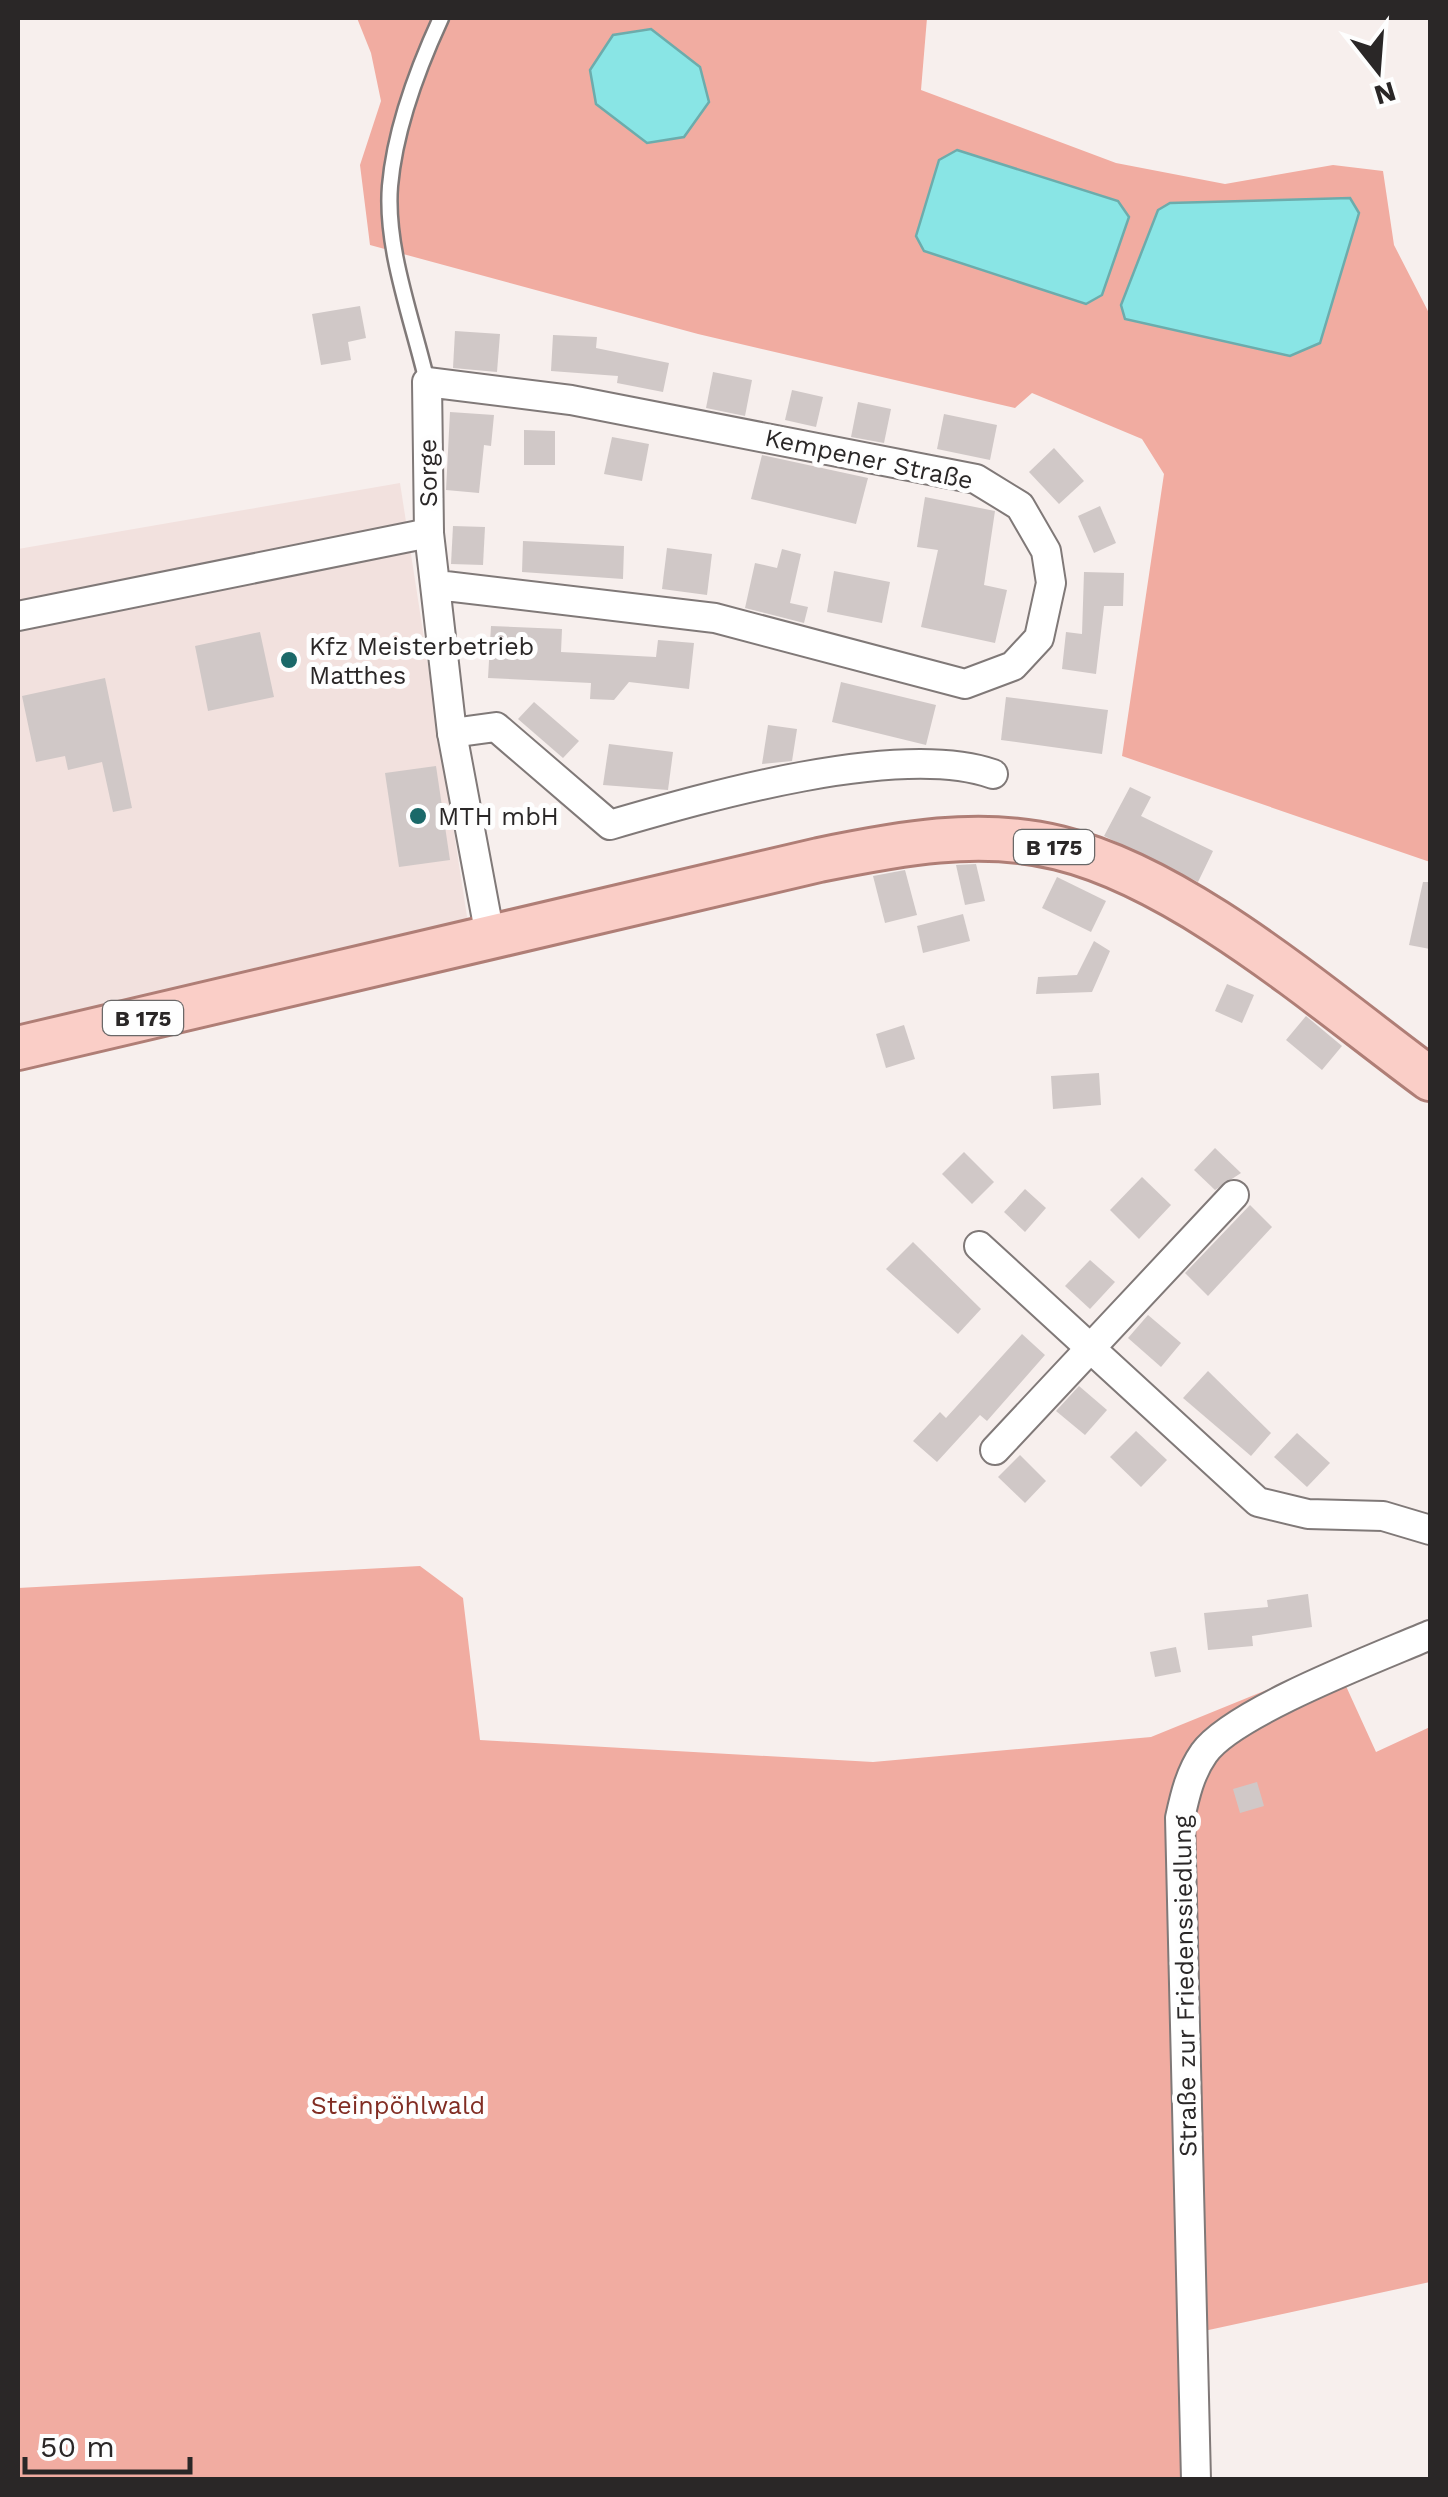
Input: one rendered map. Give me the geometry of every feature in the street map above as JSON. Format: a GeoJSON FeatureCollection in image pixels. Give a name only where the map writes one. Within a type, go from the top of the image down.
{"type":"FeatureCollection","features":[{"type":"Feature","properties":{"kind":"main road","name":"B 175"},"geometry":{"type":"LineString","coordinates":[[18,1048],[877,848],[975,839],[1058,848],[1120,868],[1185,902],[1430,1078]]}},
{"type":"Feature","properties":{"kind":"street","name":"Sorge"},"geometry":{"type":"LineString","coordinates":[[427,382],[428,533],[452,733],[490,936]]}},
{"type":"Feature","properties":{"kind":"street","name":"Kempener Straße"},"geometry":{"type":"LineString","coordinates":[[427,382],[572,400],[976,479],[1020,506],[1046,550],[1052,583],[1040,638],[1012,666],[964,684],[715,618],[436,586]]}},
{"type":"Feature","properties":{"kind":"street"},"geometry":{"type":"LineString","coordinates":[[18,616],[428,533]]}},
{"type":"Feature","properties":{"kind":"street"},"geometry":{"type":"LineString","coordinates":[[452,733],[496,728],[610,825],[722,792],[882,766],[947,764],[993,774]]}},
{"type":"Feature","properties":{"kind":"street"},"geometry":{"type":"LineString","coordinates":[[995,1450],[1234,1195]]}},
{"type":"Feature","properties":{"kind":"street"},"geometry":{"type":"LineString","coordinates":[[979,1246],[1258,1502],[1308,1514],[1383,1516],[1430,1530]]}},
{"type":"Feature","properties":{"kind":"street","name":"Straße zur Friedenssiedlung"},"geometry":{"type":"LineString","coordinates":[[1196,2480],[1180,1818],[1189,1779],[1219,1737],[1248,1718],[1430,1636]]}},
{"type":"Feature","properties":{"kind":"lane","name":"Sorge"},"geometry":{"type":"LineString","coordinates":[[427,382],[394,236],[390,188],[400,124],[442,18]]}},
{"type":"Feature","properties":{"kind":"shaded area"},"geometry":{"type":"Polygon","coordinates":[[[400,483],[468,923],[18,1026],[18,549],[400,483]]]}},
{"type":"Feature","properties":{"kind":"green space"},"geometry":{"type":"Polygon","coordinates":[[[357,18],[927,18],[921,90],[1116,163],[1225,184],[1333,165],[1383,171],[1394,245],[1430,315],[1430,862],[1122,756],[1164,474],[1142,439],[1032,393],[1015,408],[698,334],[370,245],[360,165],[381,101],[371,53],[357,18]]]}},
{"type":"Feature","properties":{"kind":"green space","name":"Steinpöhlwald"},"geometry":{"type":"Polygon","coordinates":[[[420,1566],[463,1598],[480,1740],[873,1762],[1151,1737],[1335,1662],[1376,1752],[1430,1727],[1430,2282],[1204,2331],[1205,2479],[18,2479],[18,1588],[420,1566]]]}},
{"type":"Feature","properties":{"kind":"water"},"geometry":{"type":"Polygon","coordinates":[[[651,29],[700,67],[709,102],[684,137],[647,143],[596,104],[590,70],[613,35],[651,29]]]}},
{"type":"Feature","properties":{"kind":"water"},"geometry":{"type":"Polygon","coordinates":[[[957,150],[1118,201],[1129,217],[1102,295],[1086,304],[924,251],[916,236],[939,160],[957,150]]]}},
{"type":"Feature","properties":{"kind":"water"},"geometry":{"type":"Polygon","coordinates":[[[1350,198],[1359,213],[1320,343],[1290,356],[1125,319],[1121,305],[1158,210],[1170,203],[1350,198]]]}},
{"type":"Feature","properties":{"kind":"building"},"geometry":{"type":"Polygon","coordinates":[[[360,306],[366,338],[348,342],[351,360],[321,365],[312,314],[360,306]]]}},
{"type":"Feature","properties":{"kind":"building"},"geometry":{"type":"Polygon","coordinates":[[[455,331],[500,334],[497,372],[453,368],[455,331]]]}},
{"type":"Feature","properties":{"kind":"building"},"geometry":{"type":"Polygon","coordinates":[[[553,335],[597,337],[596,348],[669,363],[663,392],[617,383],[618,376],[551,371],[553,335]]]}},
{"type":"Feature","properties":{"kind":"building"},"geometry":{"type":"Polygon","coordinates":[[[713,372],[752,380],[745,416],[706,408],[713,372]]]}},
{"type":"Feature","properties":{"kind":"building"},"geometry":{"type":"Polygon","coordinates":[[[792,390],[823,397],[816,427],[785,420],[792,390]]]}},
{"type":"Feature","properties":{"kind":"building"},"geometry":{"type":"Polygon","coordinates":[[[858,402],[891,409],[884,443],[851,437],[858,402]]]}},
{"type":"Feature","properties":{"kind":"building"},"geometry":{"type":"Polygon","coordinates":[[[450,412],[494,415],[491,446],[484,445],[479,493],[446,490],[450,412]]]}},
{"type":"Feature","properties":{"kind":"building"},"geometry":{"type":"Polygon","coordinates":[[[944,414],[997,425],[990,460],[937,449],[944,414]]]}},
{"type":"Feature","properties":{"kind":"building"},"geometry":{"type":"Polygon","coordinates":[[[524,430],[555,431],[555,465],[524,465],[524,430]]]}},
{"type":"Feature","properties":{"kind":"building"},"geometry":{"type":"Polygon","coordinates":[[[612,437],[649,444],[642,481],[604,474],[612,437]]]}},
{"type":"Feature","properties":{"kind":"building"},"geometry":{"type":"Polygon","coordinates":[[[1054,448],[1084,481],[1059,504],[1029,472],[1054,448]]]}},
{"type":"Feature","properties":{"kind":"building"},"geometry":{"type":"Polygon","coordinates":[[[762,455],[868,478],[856,524],[751,499],[762,455]]]}},
{"type":"Feature","properties":{"kind":"building"},"geometry":{"type":"Polygon","coordinates":[[[925,497],[995,511],[984,585],[1007,590],[995,643],[921,627],[938,550],[917,547],[925,497]]]}},
{"type":"Feature","properties":{"kind":"building"},"geometry":{"type":"Polygon","coordinates":[[[1100,506],[1116,543],[1094,553],[1078,516],[1100,506]]]}},
{"type":"Feature","properties":{"kind":"building"},"geometry":{"type":"Polygon","coordinates":[[[453,526],[485,527],[483,565],[451,564],[453,526]]]}},
{"type":"Feature","properties":{"kind":"building"},"geometry":{"type":"Polygon","coordinates":[[[523,541],[624,546],[623,579],[522,572],[523,541]]]}},
{"type":"Feature","properties":{"kind":"building"},"geometry":{"type":"Polygon","coordinates":[[[667,548],[712,554],[707,595],[662,589],[667,548]]]}},
{"type":"Feature","properties":{"kind":"building"},"geometry":{"type":"Polygon","coordinates":[[[782,549],[801,554],[790,603],[808,607],[804,623],[745,608],[755,563],[777,568],[782,549]]]}},
{"type":"Feature","properties":{"kind":"building"},"geometry":{"type":"Polygon","coordinates":[[[834,571],[890,582],[882,623],[827,612],[834,571]]]}},
{"type":"Feature","properties":{"kind":"building"},"geometry":{"type":"Polygon","coordinates":[[[1084,572],[1124,573],[1123,606],[1104,606],[1096,674],[1062,669],[1066,632],[1082,634],[1084,572]]]}},
{"type":"Feature","properties":{"kind":"building"},"geometry":{"type":"Polygon","coordinates":[[[491,626],[562,629],[561,652],[656,657],[658,640],[694,643],[689,689],[629,682],[614,700],[590,699],[591,683],[488,678],[491,626]]]}},
{"type":"Feature","properties":{"kind":"building"},"geometry":{"type":"Polygon","coordinates":[[[260,632],[274,697],[208,711],[195,646],[260,632]]]}},
{"type":"Feature","properties":{"kind":"building"},"geometry":{"type":"Polygon","coordinates":[[[105,678],[132,808],[113,812],[102,762],[68,770],[65,756],[36,762],[22,696],[105,678]]]}},
{"type":"Feature","properties":{"kind":"building"},"geometry":{"type":"Polygon","coordinates":[[[841,682],[936,705],[926,745],[832,722],[841,682]]]}},
{"type":"Feature","properties":{"kind":"building"},"geometry":{"type":"Polygon","coordinates":[[[1006,697],[1108,710],[1102,754],[1001,740],[1006,697]]]}},
{"type":"Feature","properties":{"kind":"building"},"geometry":{"type":"Polygon","coordinates":[[[534,702],[579,741],[563,758],[518,719],[534,702]]]}},
{"type":"Feature","properties":{"kind":"building"},"geometry":{"type":"Polygon","coordinates":[[[768,725],[797,729],[792,761],[762,764],[768,725]]]}},
{"type":"Feature","properties":{"kind":"building"},"geometry":{"type":"Polygon","coordinates":[[[609,744],[673,752],[668,790],[603,785],[609,744]]]}},
{"type":"Feature","properties":{"kind":"building","name":"MTH mbH"},"geometry":{"type":"Polygon","coordinates":[[[436,766],[450,860],[399,867],[385,773],[436,766]]]}},
{"type":"Feature","properties":{"kind":"building"},"geometry":{"type":"Polygon","coordinates":[[[1130,787],[1151,797],[1141,816],[1213,851],[1198,882],[1104,836],[1130,787]]]}},
{"type":"Feature","properties":{"kind":"building"},"geometry":{"type":"Polygon","coordinates":[[[976,864],[985,901],[965,905],[956,865],[976,864]]]}},
{"type":"Feature","properties":{"kind":"building"},"geometry":{"type":"Polygon","coordinates":[[[905,870],[917,915],[885,923],[873,876],[905,870]]]}},
{"type":"Feature","properties":{"kind":"building"},"geometry":{"type":"Polygon","coordinates":[[[1057,877],[1106,901],[1091,932],[1042,908],[1057,877]]]}},
{"type":"Feature","properties":{"kind":"building"},"geometry":{"type":"Polygon","coordinates":[[[1423,882],[1430,882],[1430,949],[1409,945],[1423,882]]]}},
{"type":"Feature","properties":{"kind":"building"},"geometry":{"type":"Polygon","coordinates":[[[963,914],[970,941],[923,953],[917,926],[963,914]]]}},
{"type":"Feature","properties":{"kind":"building"},"geometry":{"type":"Polygon","coordinates":[[[1094,941],[1110,951],[1092,992],[1036,994],[1038,977],[1077,975],[1094,941]]]}},
{"type":"Feature","properties":{"kind":"building"},"geometry":{"type":"Polygon","coordinates":[[[1227,984],[1254,995],[1242,1023],[1215,1011],[1227,984]]]}},
{"type":"Feature","properties":{"kind":"building"},"geometry":{"type":"Polygon","coordinates":[[[1306,1016],[1342,1046],[1322,1070],[1286,1040],[1306,1016]]]}},
{"type":"Feature","properties":{"kind":"building"},"geometry":{"type":"Polygon","coordinates":[[[904,1025],[915,1059],[886,1068],[876,1034],[904,1025]]]}},
{"type":"Feature","properties":{"kind":"building"},"geometry":{"type":"Polygon","coordinates":[[[1099,1073],[1101,1105],[1053,1109],[1051,1076],[1099,1073]]]}},
{"type":"Feature","properties":{"kind":"building"},"geometry":{"type":"Polygon","coordinates":[[[1215,1148],[1241,1173],[1215,1190],[1194,1170],[1215,1148]]]}},
{"type":"Feature","properties":{"kind":"building"},"geometry":{"type":"Polygon","coordinates":[[[964,1152],[994,1182],[972,1204],[942,1174],[964,1152]]]}},
{"type":"Feature","properties":{"kind":"building"},"geometry":{"type":"Polygon","coordinates":[[[1142,1177],[1171,1205],[1139,1239],[1110,1210],[1142,1177]]]}},
{"type":"Feature","properties":{"kind":"building"},"geometry":{"type":"Polygon","coordinates":[[[1025,1189],[1046,1208],[1025,1232],[1004,1212],[1025,1189]]]}},
{"type":"Feature","properties":{"kind":"building"},"geometry":{"type":"Polygon","coordinates":[[[1250,1205],[1272,1227],[1208,1296],[1185,1273],[1250,1205]]]}},
{"type":"Feature","properties":{"kind":"building"},"geometry":{"type":"Polygon","coordinates":[[[913,1242],[981,1309],[958,1334],[886,1269],[913,1242]]]}},
{"type":"Feature","properties":{"kind":"building"},"geometry":{"type":"Polygon","coordinates":[[[1090,1260],[1115,1282],[1090,1309],[1065,1286],[1090,1260]]]}},
{"type":"Feature","properties":{"kind":"building"},"geometry":{"type":"Polygon","coordinates":[[[1148,1315],[1181,1343],[1161,1367],[1128,1338],[1148,1315]]]}},
{"type":"Feature","properties":{"kind":"building"},"geometry":{"type":"Polygon","coordinates":[[[1022,1334],[1045,1355],[987,1421],[980,1415],[937,1462],[913,1441],[940,1412],[946,1418],[1022,1334]]]}},
{"type":"Feature","properties":{"kind":"building"},"geometry":{"type":"Polygon","coordinates":[[[1208,1371],[1271,1433],[1251,1456],[1183,1398],[1208,1371]]]}},
{"type":"Feature","properties":{"kind":"building"},"geometry":{"type":"Polygon","coordinates":[[[1079,1386],[1107,1410],[1085,1435],[1056,1411],[1079,1386]]]}},
{"type":"Feature","properties":{"kind":"building"},"geometry":{"type":"Polygon","coordinates":[[[1136,1431],[1167,1460],[1141,1487],[1110,1457],[1136,1431]]]}},
{"type":"Feature","properties":{"kind":"building"},"geometry":{"type":"Polygon","coordinates":[[[1297,1433],[1330,1463],[1307,1487],[1274,1457],[1297,1433]]]}},
{"type":"Feature","properties":{"kind":"building"},"geometry":{"type":"Polygon","coordinates":[[[1020,1455],[1046,1481],[1025,1503],[998,1477],[1020,1455]]]}},
{"type":"Feature","properties":{"kind":"building"},"geometry":{"type":"Polygon","coordinates":[[[1308,1594],[1312,1627],[1252,1636],[1253,1646],[1208,1650],[1204,1613],[1268,1607],[1267,1600],[1308,1594]]]}},
{"type":"Feature","properties":{"kind":"building"},"geometry":{"type":"Polygon","coordinates":[[[1176,1647],[1181,1672],[1155,1677],[1150,1652],[1176,1647]]]}},
{"type":"Feature","properties":{"kind":"building"},"geometry":{"type":"Polygon","coordinates":[[[1257,1782],[1264,1806],[1240,1813],[1233,1789],[1257,1782]]]}},
{"type":"Feature","properties":{"kind":"place","name":"Kfz Meisterbetrieb Matthes"},"geometry":{"type":"Point","coordinates":[289,660]}},
{"type":"Feature","properties":{"kind":"place","name":"MTH mbH"},"geometry":{"type":"Point","coordinates":[418,816]}}]}
